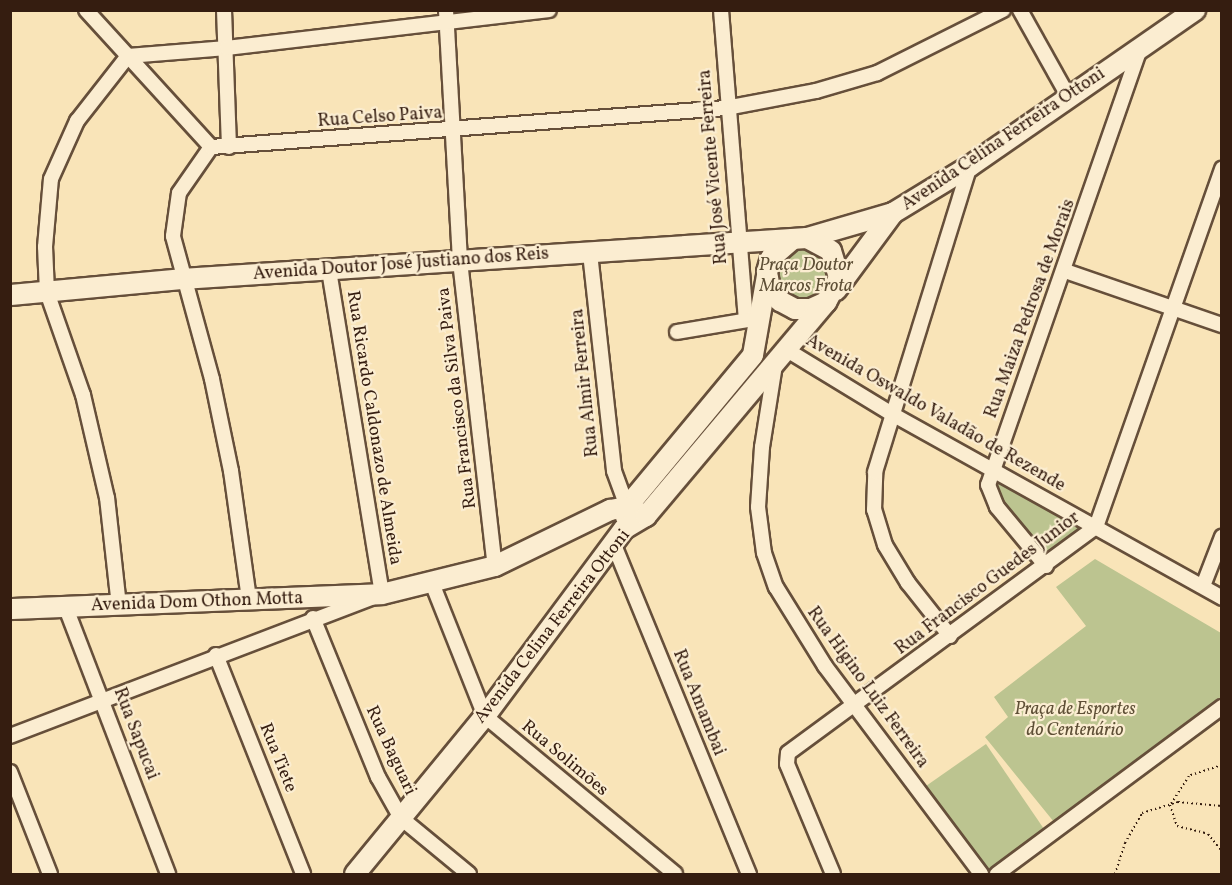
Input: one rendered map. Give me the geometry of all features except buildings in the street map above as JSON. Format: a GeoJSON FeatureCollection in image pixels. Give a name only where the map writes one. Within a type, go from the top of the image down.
{"type":"FeatureCollection","features":[{"type":"Feature","properties":{"kind":"main road","name":"Avenida Celina Ferreira Ottoni"},"geometry":{"type":"LineString","coordinates":[[355,874],[485,716],[619,537],[646,516],[781,357],[893,213],[970,166],[1195,10]]}},
{"type":"Feature","properties":{"kind":"main road","name":"Avenida Doutor José Justiano dos Reis"},"geometry":{"type":"LineString","coordinates":[[10,295],[182,279],[800,238],[893,213]]}},
{"type":"Feature","properties":{"kind":"main road"},"geometry":{"type":"LineString","coordinates":[[619,537],[627,507],[745,368],[759,341],[754,319],[771,258],[800,238],[820,242],[835,257],[839,278],[830,296],[811,309],[795,309],[780,301],[770,288],[768,272]]}},
{"type":"Feature","properties":{"kind":"main road"},"geometry":{"type":"LineString","coordinates":[[627,507],[646,516]]}},
{"type":"Feature","properties":{"kind":"main road","name":"Avenida Dom Othon Motta"},"geometry":{"type":"LineString","coordinates":[[10,609],[382,594],[495,566],[610,510],[627,507]]}},
{"type":"Feature","properties":{"kind":"street"},"geometry":{"type":"LineString","coordinates":[[86,10],[211,147],[190,172],[174,209],[173,236],[182,279],[212,379],[231,471],[249,599]]}},
{"type":"Feature","properties":{"kind":"street"},"geometry":{"type":"LineString","coordinates":[[224,10],[229,147]]}},
{"type":"Feature","properties":{"kind":"street"},"geometry":{"type":"LineString","coordinates":[[119,606],[107,498],[94,441],[83,395],[47,292],[45,247],[51,179],[77,120],[128,56],[227,48],[446,15],[549,10]]}},
{"type":"Feature","properties":{"kind":"street","name":"Rua José Vicente Ferreira"},"geometry":{"type":"LineString","coordinates":[[721,10],[737,243],[754,319]]}},
{"type":"Feature","properties":{"kind":"street","name":"Rua Celso Paiva"},"geometry":{"type":"LineString","coordinates":[[211,147],[726,108],[816,91],[877,73],[940,45],[1003,10]]}},
{"type":"Feature","properties":{"kind":"street"},"geometry":{"type":"LineString","coordinates":[[1020,10],[1068,96]]}},
{"type":"Feature","properties":{"kind":"street","name":"Rua Francisco da Silva Paiva"},"geometry":{"type":"LineString","coordinates":[[446,15],[460,261],[495,566]]}},
{"type":"Feature","properties":{"kind":"street","name":"Rua Maiza Pedrosa de Morais"},"geometry":{"type":"LineString","coordinates":[[1046,566],[990,497],[992,469],[1065,271],[1140,50]]}},
{"type":"Feature","properties":{"kind":"street"},"geometry":{"type":"LineString","coordinates":[[950,636],[908,583],[885,545],[874,510],[875,472],[970,166]]}},
{"type":"Feature","properties":{"kind":"street","name":"Rua Francisco Guedes Junior"},"geometry":{"type":"LineString","coordinates":[[833,874],[786,758],[792,749],[1046,566],[1096,527],[1221,169]]}},
{"type":"Feature","properties":{"kind":"street","name":"Rua Almir Ferreira"},"geometry":{"type":"LineString","coordinates":[[590,253],[614,471],[627,507]]}},
{"type":"Feature","properties":{"kind":"street","name":"Rua Ricardo Caldonazo de Almeida"},"geometry":{"type":"LineString","coordinates":[[328,269],[382,594]]}},
{"type":"Feature","properties":{"kind":"street"},"geometry":{"type":"LineString","coordinates":[[1065,271],[1221,325]]}},
{"type":"Feature","properties":{"kind":"street"},"geometry":{"type":"LineString","coordinates":[[677,332],[754,319]]}},
{"type":"Feature","properties":{"kind":"street","name":"Avenida Oswaldo Valadão de Rezende"},"geometry":{"type":"LineString","coordinates":[[781,357],[892,414],[1221,598]]}},
{"type":"Feature","properties":{"kind":"street","name":"Rua Higino Luiz Ferreira"},"geometry":{"type":"LineString","coordinates":[[781,357],[762,447],[758,507],[764,553],[776,587],[799,628],[981,874]]}},
{"type":"Feature","properties":{"kind":"street","name":"Rua Amambai"},"geometry":{"type":"LineString","coordinates":[[619,537],[749,874]]}},
{"type":"Feature","properties":{"kind":"street"},"geometry":{"type":"LineString","coordinates":[[1203,586],[1221,537]]}},
{"type":"Feature","properties":{"kind":"street","name":"Rua Solimões"},"geometry":{"type":"LineString","coordinates":[[432,583],[485,716],[675,874]]}},
{"type":"Feature","properties":{"kind":"street"},"geometry":{"type":"LineString","coordinates":[[10,736],[313,618],[382,594]]}},
{"type":"Feature","properties":{"kind":"street","name":"Rua Sapucai"},"geometry":{"type":"LineString","coordinates":[[66,608],[103,699],[168,874]]}},
{"type":"Feature","properties":{"kind":"street","name":"Rua Baguari"},"geometry":{"type":"LineString","coordinates":[[313,618],[378,777],[401,818],[469,874]]}},
{"type":"Feature","properties":{"kind":"street","name":"Rua Tiete"},"geometry":{"type":"LineString","coordinates":[[216,656],[303,874]]}},
{"type":"Feature","properties":{"kind":"street"},"geometry":{"type":"LineString","coordinates":[[997,874],[1221,707]]}},
{"type":"Feature","properties":{"kind":"street"},"geometry":{"type":"LineString","coordinates":[[10,772],[50,874]]}},
{"type":"Feature","properties":{"kind":"path"},"geometry":{"type":"LineString","coordinates":[[1170,804],[1189,776],[1221,765]]}},
{"type":"Feature","properties":{"kind":"path"},"geometry":{"type":"LineString","coordinates":[[1170,804],[1178,826],[1208,834],[1221,851]]}},
{"type":"Feature","properties":{"kind":"path"},"geometry":{"type":"LineString","coordinates":[[1115,874],[1125,843],[1142,813],[1170,804],[1221,806]]}},
{"type":"Feature","properties":{"kind":"green space","name":"Praça Doutor Marcos Frota"},"geometry":{"type":"Polygon","coordinates":[[[804,246],[826,256],[832,285],[808,306],[778,289],[775,274],[787,251],[804,246]]]}},
{"type":"Feature","properties":{"kind":"green space"},"geometry":{"type":"Polygon","coordinates":[[[995,472],[1089,526],[1044,560],[1002,503],[995,472]]]}},
{"type":"Feature","properties":{"kind":"green space","name":"Praça de Esportes do Centenário"},"geometry":{"type":"Polygon","coordinates":[[[1095,559],[1221,633],[1221,701],[1054,822],[985,737],[1008,717],[994,697],[1086,626],[1056,587],[1095,559]]]}},
{"type":"Feature","properties":{"kind":"green space"},"geometry":{"type":"Polygon","coordinates":[[[986,744],[1044,829],[987,871],[926,786],[986,744]]]}}]}
